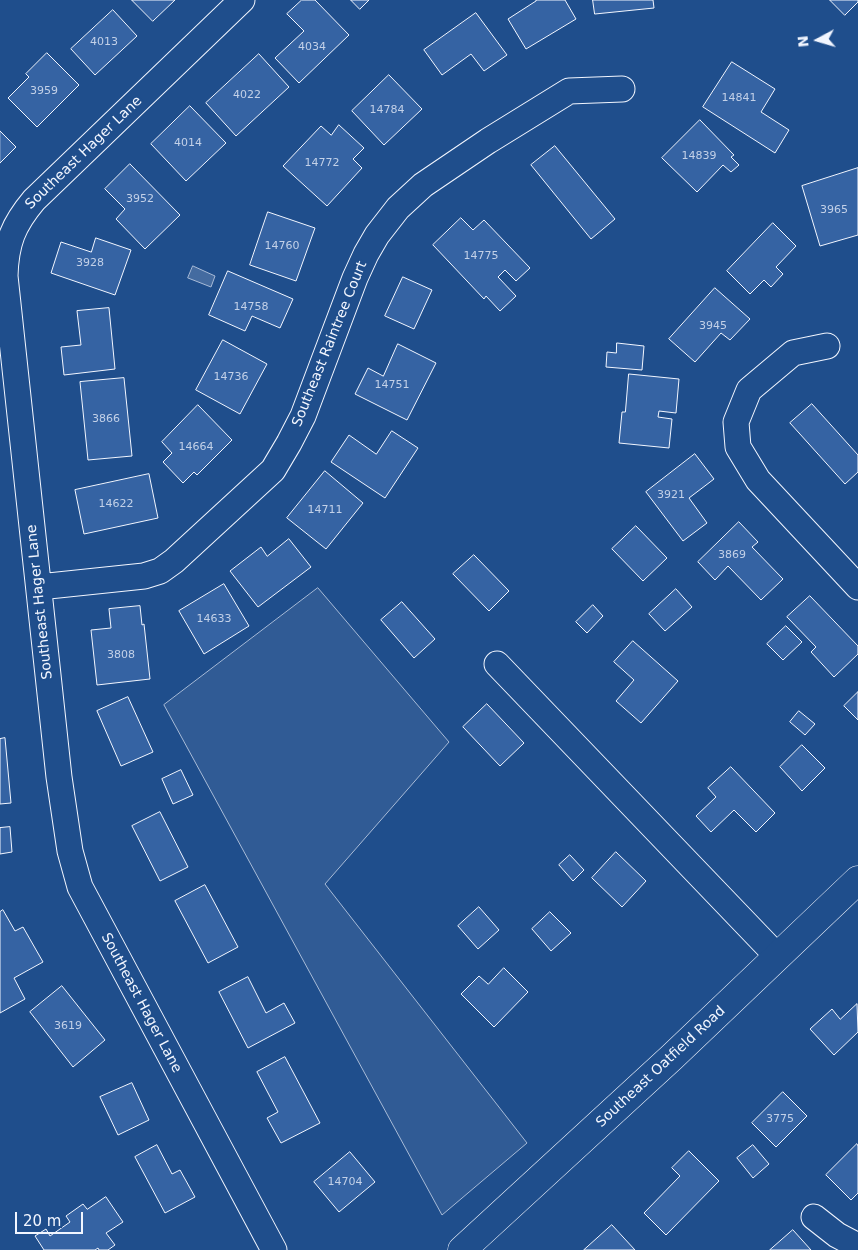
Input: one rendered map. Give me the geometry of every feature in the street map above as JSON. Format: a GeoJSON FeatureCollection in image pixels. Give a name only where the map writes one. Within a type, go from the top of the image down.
{"type":"FeatureCollection","features":[{"type":"Feature","properties":{"kind":"main road","name":"Southeast Oatfield Road"},"geometry":{"type":"LineString","coordinates":[[462,1250],[672,1057],[858,880]]}},
{"type":"Feature","properties":{"kind":"street","name":"Southeast Hager Lane"},"geometry":{"type":"LineString","coordinates":[[242,0],[34,200],[21,216],[11,235],[5,256],[5,276],[59,777],[70,851],[80,887],[274,1250]]}},
{"type":"Feature","properties":{"kind":"street","name":"Southeast Raintree Court"},"geometry":{"type":"LineString","coordinates":[[39,587],[144,576],[160,571],[174,561],[273,470],[303,416],[355,278],[366,254],[377,235],[398,208],[424,185],[488,141],[569,91],[622,88]]}},
{"type":"Feature","properties":{"kind":"street"},"geometry":{"type":"LineString","coordinates":[[826,346],[793,353],[749,390],[736,422],[738,447],[758,480],[858,587]]}},
{"type":"Feature","properties":{"kind":"street"},"geometry":{"type":"LineString","coordinates":[[497,664],[778,957]]}},
{"type":"Feature","properties":{"kind":"street"},"geometry":{"type":"LineString","coordinates":[[814,1217],[837,1235],[858,1246]]}},
{"type":"Feature","properties":{"kind":"shaded area"},"geometry":{"type":"Polygon","coordinates":[[[193,266],[215,276],[211,287],[188,278],[193,266]]]}},
{"type":"Feature","properties":{"kind":"shaded area"},"geometry":{"type":"Polygon","coordinates":[[[318,588],[449,742],[325,884],[527,1143],[442,1215],[164,705],[318,588]]]}},
{"type":"Feature","properties":{"kind":"building"},"geometry":{"type":"Polygon","coordinates":[[[132,0],[175,0],[153,21],[132,0]]]}},
{"type":"Feature","properties":{"kind":"building"},"geometry":{"type":"Polygon","coordinates":[[[302,0],[315,0],[349,35],[299,83],[275,58],[304,31],[287,14],[302,0]]]}},
{"type":"Feature","properties":{"kind":"building"},"geometry":{"type":"Polygon","coordinates":[[[351,0],[369,0],[360,9],[351,0]]]}},
{"type":"Feature","properties":{"kind":"building"},"geometry":{"type":"Polygon","coordinates":[[[536,0],[565,0],[576,19],[526,49],[508,19],[536,0]]]}},
{"type":"Feature","properties":{"kind":"building"},"geometry":{"type":"Polygon","coordinates":[[[593,0],[653,0],[654,8],[595,14],[593,0]]]}},
{"type":"Feature","properties":{"kind":"building"},"geometry":{"type":"Polygon","coordinates":[[[830,0],[858,0],[858,2],[845,15],[830,0]]]}},
{"type":"Feature","properties":{"kind":"building"},"geometry":{"type":"Polygon","coordinates":[[[113,10],[137,36],[95,75],[71,49],[113,10]]]}},
{"type":"Feature","properties":{"kind":"building"},"geometry":{"type":"Polygon","coordinates":[[[476,13],[507,55],[484,71],[471,54],[442,75],[424,50],[476,13]]]}},
{"type":"Feature","properties":{"kind":"building"},"geometry":{"type":"Polygon","coordinates":[[[47,53],[79,85],[37,127],[8,98],[29,77],[26,74],[47,53]]]}},
{"type":"Feature","properties":{"kind":"building"},"geometry":{"type":"Polygon","coordinates":[[[259,54],[289,87],[236,136],[206,103],[259,54]]]}},
{"type":"Feature","properties":{"kind":"building"},"geometry":{"type":"Polygon","coordinates":[[[732,62],[775,89],[761,112],[789,130],[775,153],[703,107],[732,62]]]}},
{"type":"Feature","properties":{"kind":"building"},"geometry":{"type":"Polygon","coordinates":[[[389,75],[422,109],[384,145],[352,111],[389,75]]]}},
{"type":"Feature","properties":{"kind":"building"},"geometry":{"type":"Polygon","coordinates":[[[190,106],[226,143],[186,181],[151,144],[190,106]]]}},
{"type":"Feature","properties":{"kind":"building"},"geometry":{"type":"Polygon","coordinates":[[[700,120],[734,155],[731,157],[739,165],[731,172],[723,165],[697,192],[662,158],[700,120]]]}},
{"type":"Feature","properties":{"kind":"building"},"geometry":{"type":"Polygon","coordinates":[[[339,125],[364,148],[353,159],[362,168],[327,206],[283,166],[321,126],[331,135],[339,125]]]}},
{"type":"Feature","properties":{"kind":"building"},"geometry":{"type":"Polygon","coordinates":[[[0,131],[16,147],[0,163],[0,131]]]}},
{"type":"Feature","properties":{"kind":"building"},"geometry":{"type":"Polygon","coordinates":[[[555,146],[615,219],[591,239],[531,165],[555,146]]]}},
{"type":"Feature","properties":{"kind":"building"},"geometry":{"type":"Polygon","coordinates":[[[130,164],[180,215],[145,249],[116,219],[125,209],[105,189],[130,164]]]}},
{"type":"Feature","properties":{"kind":"building"},"geometry":{"type":"Polygon","coordinates":[[[858,168],[858,235],[820,246],[802,186],[858,168]]]}},
{"type":"Feature","properties":{"kind":"building"},"geometry":{"type":"Polygon","coordinates":[[[268,212],[315,228],[296,281],[250,265],[268,212]]]}},
{"type":"Feature","properties":{"kind":"building"},"geometry":{"type":"Polygon","coordinates":[[[461,218],[473,230],[484,220],[530,268],[516,281],[505,270],[498,277],[516,296],[500,311],[486,296],[484,299],[433,245],[461,218]]]}},
{"type":"Feature","properties":{"kind":"building"},"geometry":{"type":"Polygon","coordinates":[[[773,223],[796,246],[776,267],[783,274],[771,287],[764,280],[750,294],[727,271],[773,223]]]}},
{"type":"Feature","properties":{"kind":"building"},"geometry":{"type":"Polygon","coordinates":[[[96,238],[131,250],[115,295],[51,273],[61,242],[91,252],[96,238]]]}},
{"type":"Feature","properties":{"kind":"building"},"geometry":{"type":"Polygon","coordinates":[[[228,271],[293,299],[280,328],[252,316],[245,331],[209,315],[228,271]]]}},
{"type":"Feature","properties":{"kind":"building"},"geometry":{"type":"Polygon","coordinates":[[[403,277],[432,290],[414,329],[385,316],[403,277]]]}},
{"type":"Feature","properties":{"kind":"building"},"geometry":{"type":"Polygon","coordinates":[[[715,288],[750,319],[730,340],[721,333],[695,362],[669,339],[715,288]]]}},
{"type":"Feature","properties":{"kind":"building"},"geometry":{"type":"Polygon","coordinates":[[[109,308],[115,369],[64,375],[61,347],[81,345],[77,311],[109,308]]]}},
{"type":"Feature","properties":{"kind":"building"},"geometry":{"type":"Polygon","coordinates":[[[223,340],[267,364],[240,414],[196,390],[223,340]]]}},
{"type":"Feature","properties":{"kind":"building"},"geometry":{"type":"Polygon","coordinates":[[[617,343],[644,346],[642,370],[606,367],[607,352],[616,353],[617,343]]]}},
{"type":"Feature","properties":{"kind":"building"},"geometry":{"type":"Polygon","coordinates":[[[398,344],[436,363],[407,420],[355,394],[368,368],[383,376],[398,344]]]}},
{"type":"Feature","properties":{"kind":"building"},"geometry":{"type":"Polygon","coordinates":[[[629,374],[679,379],[676,413],[659,411],[658,417],[672,419],[669,448],[619,443],[629,374]]]}},
{"type":"Feature","properties":{"kind":"building"},"geometry":{"type":"Polygon","coordinates":[[[124,378],[132,456],[88,460],[80,382],[124,378]]]}},
{"type":"Feature","properties":{"kind":"building"},"geometry":{"type":"Polygon","coordinates":[[[812,404],[858,455],[858,472],[845,484],[790,423],[812,404]]]}},
{"type":"Feature","properties":{"kind":"building"},"geometry":{"type":"Polygon","coordinates":[[[198,405],[232,440],[197,475],[194,472],[183,483],[163,462],[172,453],[162,442],[198,405]]]}},
{"type":"Feature","properties":{"kind":"building"},"geometry":{"type":"Polygon","coordinates":[[[392,431],[418,448],[385,498],[331,462],[349,435],[376,454],[392,431]]]}},
{"type":"Feature","properties":{"kind":"building"},"geometry":{"type":"Polygon","coordinates":[[[695,454],[714,479],[689,498],[707,523],[683,541],[646,492],[695,454]]]}},
{"type":"Feature","properties":{"kind":"building"},"geometry":{"type":"Polygon","coordinates":[[[325,471],[363,503],[326,549],[287,518],[325,471]]]}},
{"type":"Feature","properties":{"kind":"building"},"geometry":{"type":"Polygon","coordinates":[[[149,474],[158,518],[84,534],[75,490],[149,474]]]}},
{"type":"Feature","properties":{"kind":"building"},"geometry":{"type":"Polygon","coordinates":[[[739,522],[758,542],[752,547],[783,579],[761,600],[728,566],[715,580],[698,562],[739,522]]]}},
{"type":"Feature","properties":{"kind":"building"},"geometry":{"type":"Polygon","coordinates":[[[636,526],[667,558],[643,581],[612,549],[636,526]]]}},
{"type":"Feature","properties":{"kind":"building"},"geometry":{"type":"Polygon","coordinates":[[[289,539],[311,567],[258,607],[230,571],[261,547],[267,556],[289,539]]]}},
{"type":"Feature","properties":{"kind":"building"},"geometry":{"type":"Polygon","coordinates":[[[474,555],[509,591],[489,611],[453,574],[474,555]]]}},
{"type":"Feature","properties":{"kind":"building"},"geometry":{"type":"Polygon","coordinates":[[[224,584],[249,626],[204,654],[179,611],[224,584]]]}},
{"type":"Feature","properties":{"kind":"building"},"geometry":{"type":"Polygon","coordinates":[[[676,589],[692,607],[665,631],[649,614],[676,589]]]}},
{"type":"Feature","properties":{"kind":"building"},"geometry":{"type":"Polygon","coordinates":[[[810,596],[858,646],[858,654],[834,677],[811,652],[816,647],[787,617],[810,596]]]}},
{"type":"Feature","properties":{"kind":"building"},"geometry":{"type":"Polygon","coordinates":[[[402,602],[435,639],[414,658],[381,620],[402,602]]]}},
{"type":"Feature","properties":{"kind":"building"},"geometry":{"type":"Polygon","coordinates":[[[593,605],[603,616],[587,633],[576,622],[593,605]]]}},
{"type":"Feature","properties":{"kind":"building"},"geometry":{"type":"Polygon","coordinates":[[[140,606],[142,625],[144,624],[150,679],[97,685],[91,630],[111,628],[109,609],[140,606]]]}},
{"type":"Feature","properties":{"kind":"building"},"geometry":{"type":"Polygon","coordinates":[[[786,626],[802,642],[783,660],[767,644],[786,626]]]}},
{"type":"Feature","properties":{"kind":"building"},"geometry":{"type":"Polygon","coordinates":[[[633,641],[678,681],[641,723],[616,701],[634,680],[614,662],[633,641]]]}},
{"type":"Feature","properties":{"kind":"building"},"geometry":{"type":"Polygon","coordinates":[[[858,692],[858,720],[844,706],[858,692]]]}},
{"type":"Feature","properties":{"kind":"building"},"geometry":{"type":"Polygon","coordinates":[[[128,697],[153,752],[121,766],[97,711],[128,697]]]}},
{"type":"Feature","properties":{"kind":"building"},"geometry":{"type":"Polygon","coordinates":[[[487,704],[524,743],[500,766],[463,727],[487,704]]]}},
{"type":"Feature","properties":{"kind":"building"},"geometry":{"type":"Polygon","coordinates":[[[799,711],[815,724],[805,735],[790,722],[799,711]]]}},
{"type":"Feature","properties":{"kind":"building"},"geometry":{"type":"Polygon","coordinates":[[[5,738],[11,803],[0,804],[0,739],[5,738]]]}},
{"type":"Feature","properties":{"kind":"building"},"geometry":{"type":"Polygon","coordinates":[[[802,745],[825,768],[802,791],[780,767],[802,745]]]}},
{"type":"Feature","properties":{"kind":"building"},"geometry":{"type":"Polygon","coordinates":[[[731,767],[775,813],[756,832],[734,810],[711,832],[696,816],[716,797],[708,788],[731,767]]]}},
{"type":"Feature","properties":{"kind":"building"},"geometry":{"type":"Polygon","coordinates":[[[181,770],[193,795],[173,804],[162,779],[181,770]]]}},
{"type":"Feature","properties":{"kind":"building"},"geometry":{"type":"Polygon","coordinates":[[[160,812],[188,867],[160,881],[132,826],[160,812]]]}},
{"type":"Feature","properties":{"kind":"building"},"geometry":{"type":"Polygon","coordinates":[[[10,827],[12,852],[0,854],[0,828],[10,827]]]}},
{"type":"Feature","properties":{"kind":"building"},"geometry":{"type":"Polygon","coordinates":[[[616,852],[646,881],[622,907],[592,878],[616,852]]]}},
{"type":"Feature","properties":{"kind":"building"},"geometry":{"type":"Polygon","coordinates":[[[570,855],[584,870],[573,881],[559,865],[570,855]]]}},
{"type":"Feature","properties":{"kind":"building"},"geometry":{"type":"Polygon","coordinates":[[[205,885],[238,947],[208,963],[175,901],[205,885]]]}},
{"type":"Feature","properties":{"kind":"building"},"geometry":{"type":"Polygon","coordinates":[[[479,907],[499,930],[478,949],[458,926],[479,907]]]}},
{"type":"Feature","properties":{"kind":"building"},"geometry":{"type":"Polygon","coordinates":[[[3,910],[15,931],[23,927],[43,962],[14,978],[25,999],[0,1013],[0,912],[3,910]]]}},
{"type":"Feature","properties":{"kind":"building"},"geometry":{"type":"Polygon","coordinates":[[[550,912],[571,933],[551,951],[532,929],[550,912]]]}},
{"type":"Feature","properties":{"kind":"building"},"geometry":{"type":"Polygon","coordinates":[[[504,968],[528,992],[494,1027],[461,994],[479,976],[488,984],[504,968]]]}},
{"type":"Feature","properties":{"kind":"building"},"geometry":{"type":"Polygon","coordinates":[[[248,977],[266,1013],[284,1003],[295,1023],[248,1048],[219,992],[248,977]]]}},
{"type":"Feature","properties":{"kind":"building"},"geometry":{"type":"Polygon","coordinates":[[[62,986],[105,1040],[73,1067],[30,1012],[62,986]]]}},
{"type":"Feature","properties":{"kind":"building"},"geometry":{"type":"Polygon","coordinates":[[[857,1004],[858,1032],[834,1055],[810,1029],[832,1009],[840,1019],[857,1004]]]}},
{"type":"Feature","properties":{"kind":"building"},"geometry":{"type":"Polygon","coordinates":[[[285,1057],[320,1123],[281,1143],[267,1118],[278,1112],[257,1072],[285,1057]]]}},
{"type":"Feature","properties":{"kind":"building"},"geometry":{"type":"Polygon","coordinates":[[[132,1083],[149,1120],[118,1135],[100,1097],[132,1083]]]}},
{"type":"Feature","properties":{"kind":"building"},"geometry":{"type":"Polygon","coordinates":[[[783,1092],[807,1116],[776,1147],[752,1123],[783,1092]]]}},
{"type":"Feature","properties":{"kind":"building"},"geometry":{"type":"Polygon","coordinates":[[[857,1144],[858,1193],[851,1200],[826,1175],[857,1144]]]}},
{"type":"Feature","properties":{"kind":"building"},"geometry":{"type":"Polygon","coordinates":[[[157,1145],[172,1174],[180,1170],[195,1197],[165,1213],[135,1157],[157,1145]]]}},
{"type":"Feature","properties":{"kind":"building"},"geometry":{"type":"Polygon","coordinates":[[[753,1145],[769,1164],[753,1178],[737,1158],[753,1145]]]}},
{"type":"Feature","properties":{"kind":"building"},"geometry":{"type":"Polygon","coordinates":[[[689,1151],[719,1181],[666,1235],[644,1213],[680,1176],[672,1168],[689,1151]]]}},
{"type":"Feature","properties":{"kind":"building"},"geometry":{"type":"Polygon","coordinates":[[[350,1152],[375,1182],[339,1212],[314,1182],[350,1152]]]}},
{"type":"Feature","properties":{"kind":"building"},"geometry":{"type":"Polygon","coordinates":[[[106,1197],[123,1222],[106,1233],[115,1245],[108,1250],[99,1250],[98,1248],[95,1250],[44,1250],[35,1236],[46,1229],[50,1236],[70,1222],[66,1216],[83,1204],[87,1209],[106,1197]]]}},
{"type":"Feature","properties":{"kind":"building"},"geometry":{"type":"Polygon","coordinates":[[[612,1225],[635,1250],[584,1250],[612,1225]]]}},
{"type":"Feature","properties":{"kind":"building"},"geometry":{"type":"Polygon","coordinates":[[[793,1230],[811,1250],[770,1250],[793,1230]]]}}]}
